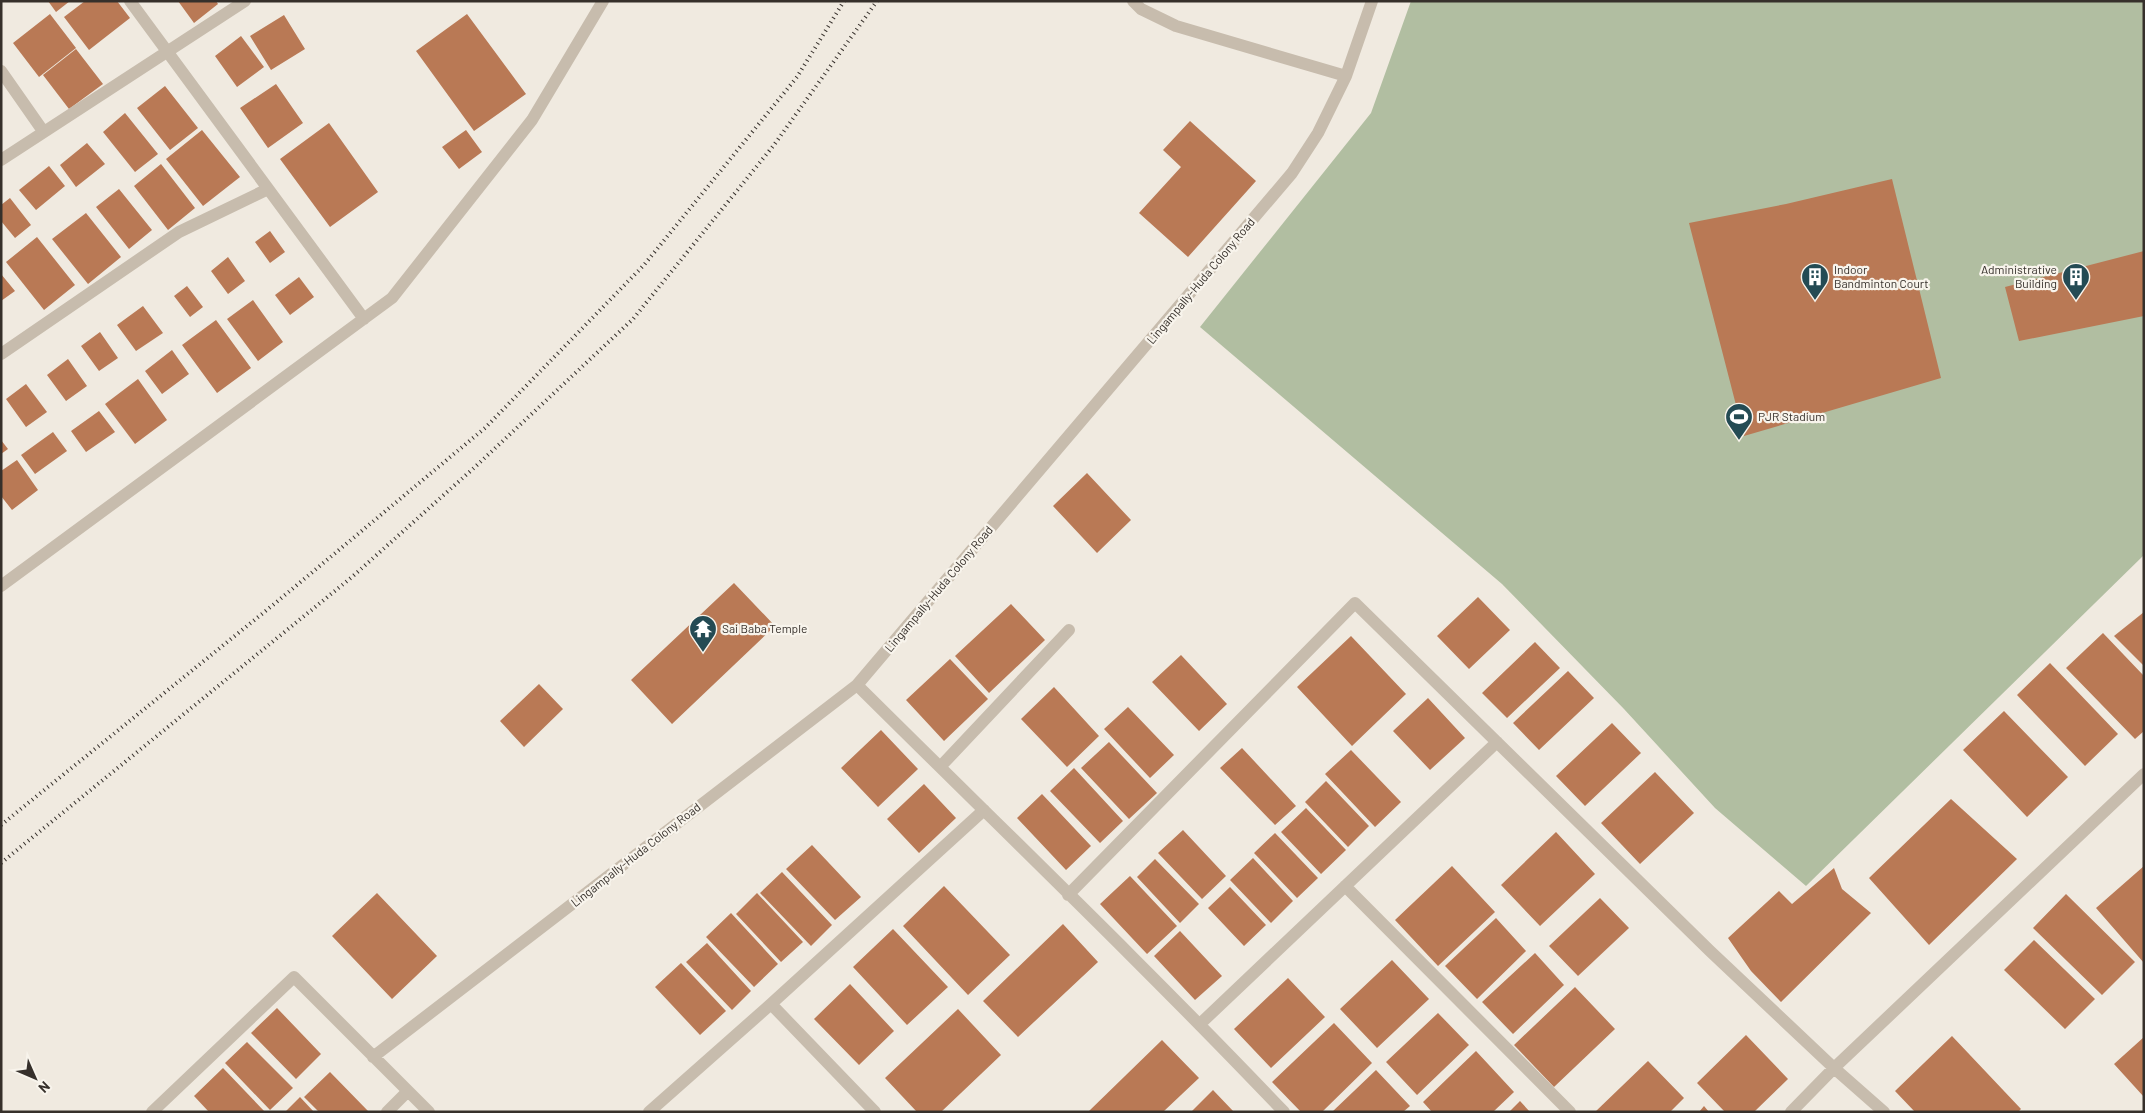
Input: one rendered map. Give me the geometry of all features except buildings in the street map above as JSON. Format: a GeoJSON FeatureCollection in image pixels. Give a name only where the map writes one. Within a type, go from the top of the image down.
{"type":"FeatureCollection","features":[{"type":"Feature","properties":{"kind":"street"},"geometry":{"type":"LineString","coordinates":[[130,1],[364,320]]}},
{"type":"Feature","properties":{"kind":"street"},"geometry":{"type":"LineString","coordinates":[[1,160],[245,1]]}},
{"type":"Feature","properties":{"kind":"street"},"geometry":{"type":"LineString","coordinates":[[1,586],[392,298],[532,120],[603,1]]}},
{"type":"Feature","properties":{"kind":"street"},"geometry":{"type":"LineString","coordinates":[[1133,1],[1141,9],[1176,26],[1346,76]]}},
{"type":"Feature","properties":{"kind":"street","name":"Lingampally-Huda Colony Road"},"geometry":{"type":"LineString","coordinates":[[373,1057],[857,685],[1292,173],[1318,133],[1346,76],[1372,1]]}},
{"type":"Feature","properties":{"kind":"street"},"geometry":{"type":"LineString","coordinates":[[1,71],[44,131]]}},
{"type":"Feature","properties":{"kind":"street"},"geometry":{"type":"LineString","coordinates":[[1,354],[179,232],[268,189]]}},
{"type":"Feature","properties":{"kind":"street"},"geometry":{"type":"LineString","coordinates":[[1068,894],[1355,603],[1710,951],[1834,1068],[1884,1112]]}},
{"type":"Feature","properties":{"kind":"street"},"geometry":{"type":"LineString","coordinates":[[940,767],[1069,630]]}},
{"type":"Feature","properties":{"kind":"street"},"geometry":{"type":"LineString","coordinates":[[857,685],[1200,1024],[1284,1112]]}},
{"type":"Feature","properties":{"kind":"street"},"geometry":{"type":"LineString","coordinates":[[1200,1024],[1497,742]]}},
{"type":"Feature","properties":{"kind":"street"},"geometry":{"type":"LineString","coordinates":[[1791,1112],[1834,1068],[2144,774]]}},
{"type":"Feature","properties":{"kind":"street"},"geometry":{"type":"LineString","coordinates":[[649,1112],[984,810]]}},
{"type":"Feature","properties":{"kind":"street"},"geometry":{"type":"LineString","coordinates":[[1345,886],[1570,1112]]}},
{"type":"Feature","properties":{"kind":"street"},"geometry":{"type":"LineString","coordinates":[[152,1112],[294,977],[429,1112]]}},
{"type":"Feature","properties":{"kind":"street"},"geometry":{"type":"LineString","coordinates":[[771,1004],[875,1112]]}},
{"type":"Feature","properties":{"kind":"street"},"geometry":{"type":"LineString","coordinates":[[387,1112],[408,1091]]}},
{"type":"Feature","properties":{"kind":"green space","name":"PJR Stadium"},"geometry":{"type":"Polygon","coordinates":[[[1411,1],[2144,1],[2144,555],[1806,886],[1715,808],[1624,709],[1502,584],[1200,327],[1371,113],[1411,1]]]}},
{"type":"Feature","properties":{"kind":"railway"},"geometry":{"type":"LineString","coordinates":[[1,825],[273,605],[485,428],[644,265],[797,77],[844,1]]}},
{"type":"Feature","properties":{"kind":"railway"},"geometry":{"type":"LineString","coordinates":[[1,863],[352,577],[475,467],[633,319],[774,145],[877,1]]}},
{"type":"Feature","properties":{"kind":"place","name":"Indoor Bandminton Court"},"geometry":{"type":"Point","coordinates":[1815,301]}},
{"type":"Feature","properties":{"kind":"place","name":"Administrative Building"},"geometry":{"type":"Point","coordinates":[2076,301]}},
{"type":"Feature","properties":{"kind":"place","name":"PJR Stadium"},"geometry":{"type":"Point","coordinates":[1739,441]}},
{"type":"Feature","properties":{"kind":"place","name":"Sai Baba Temple"},"geometry":{"type":"Point","coordinates":[703,653]}}]}
